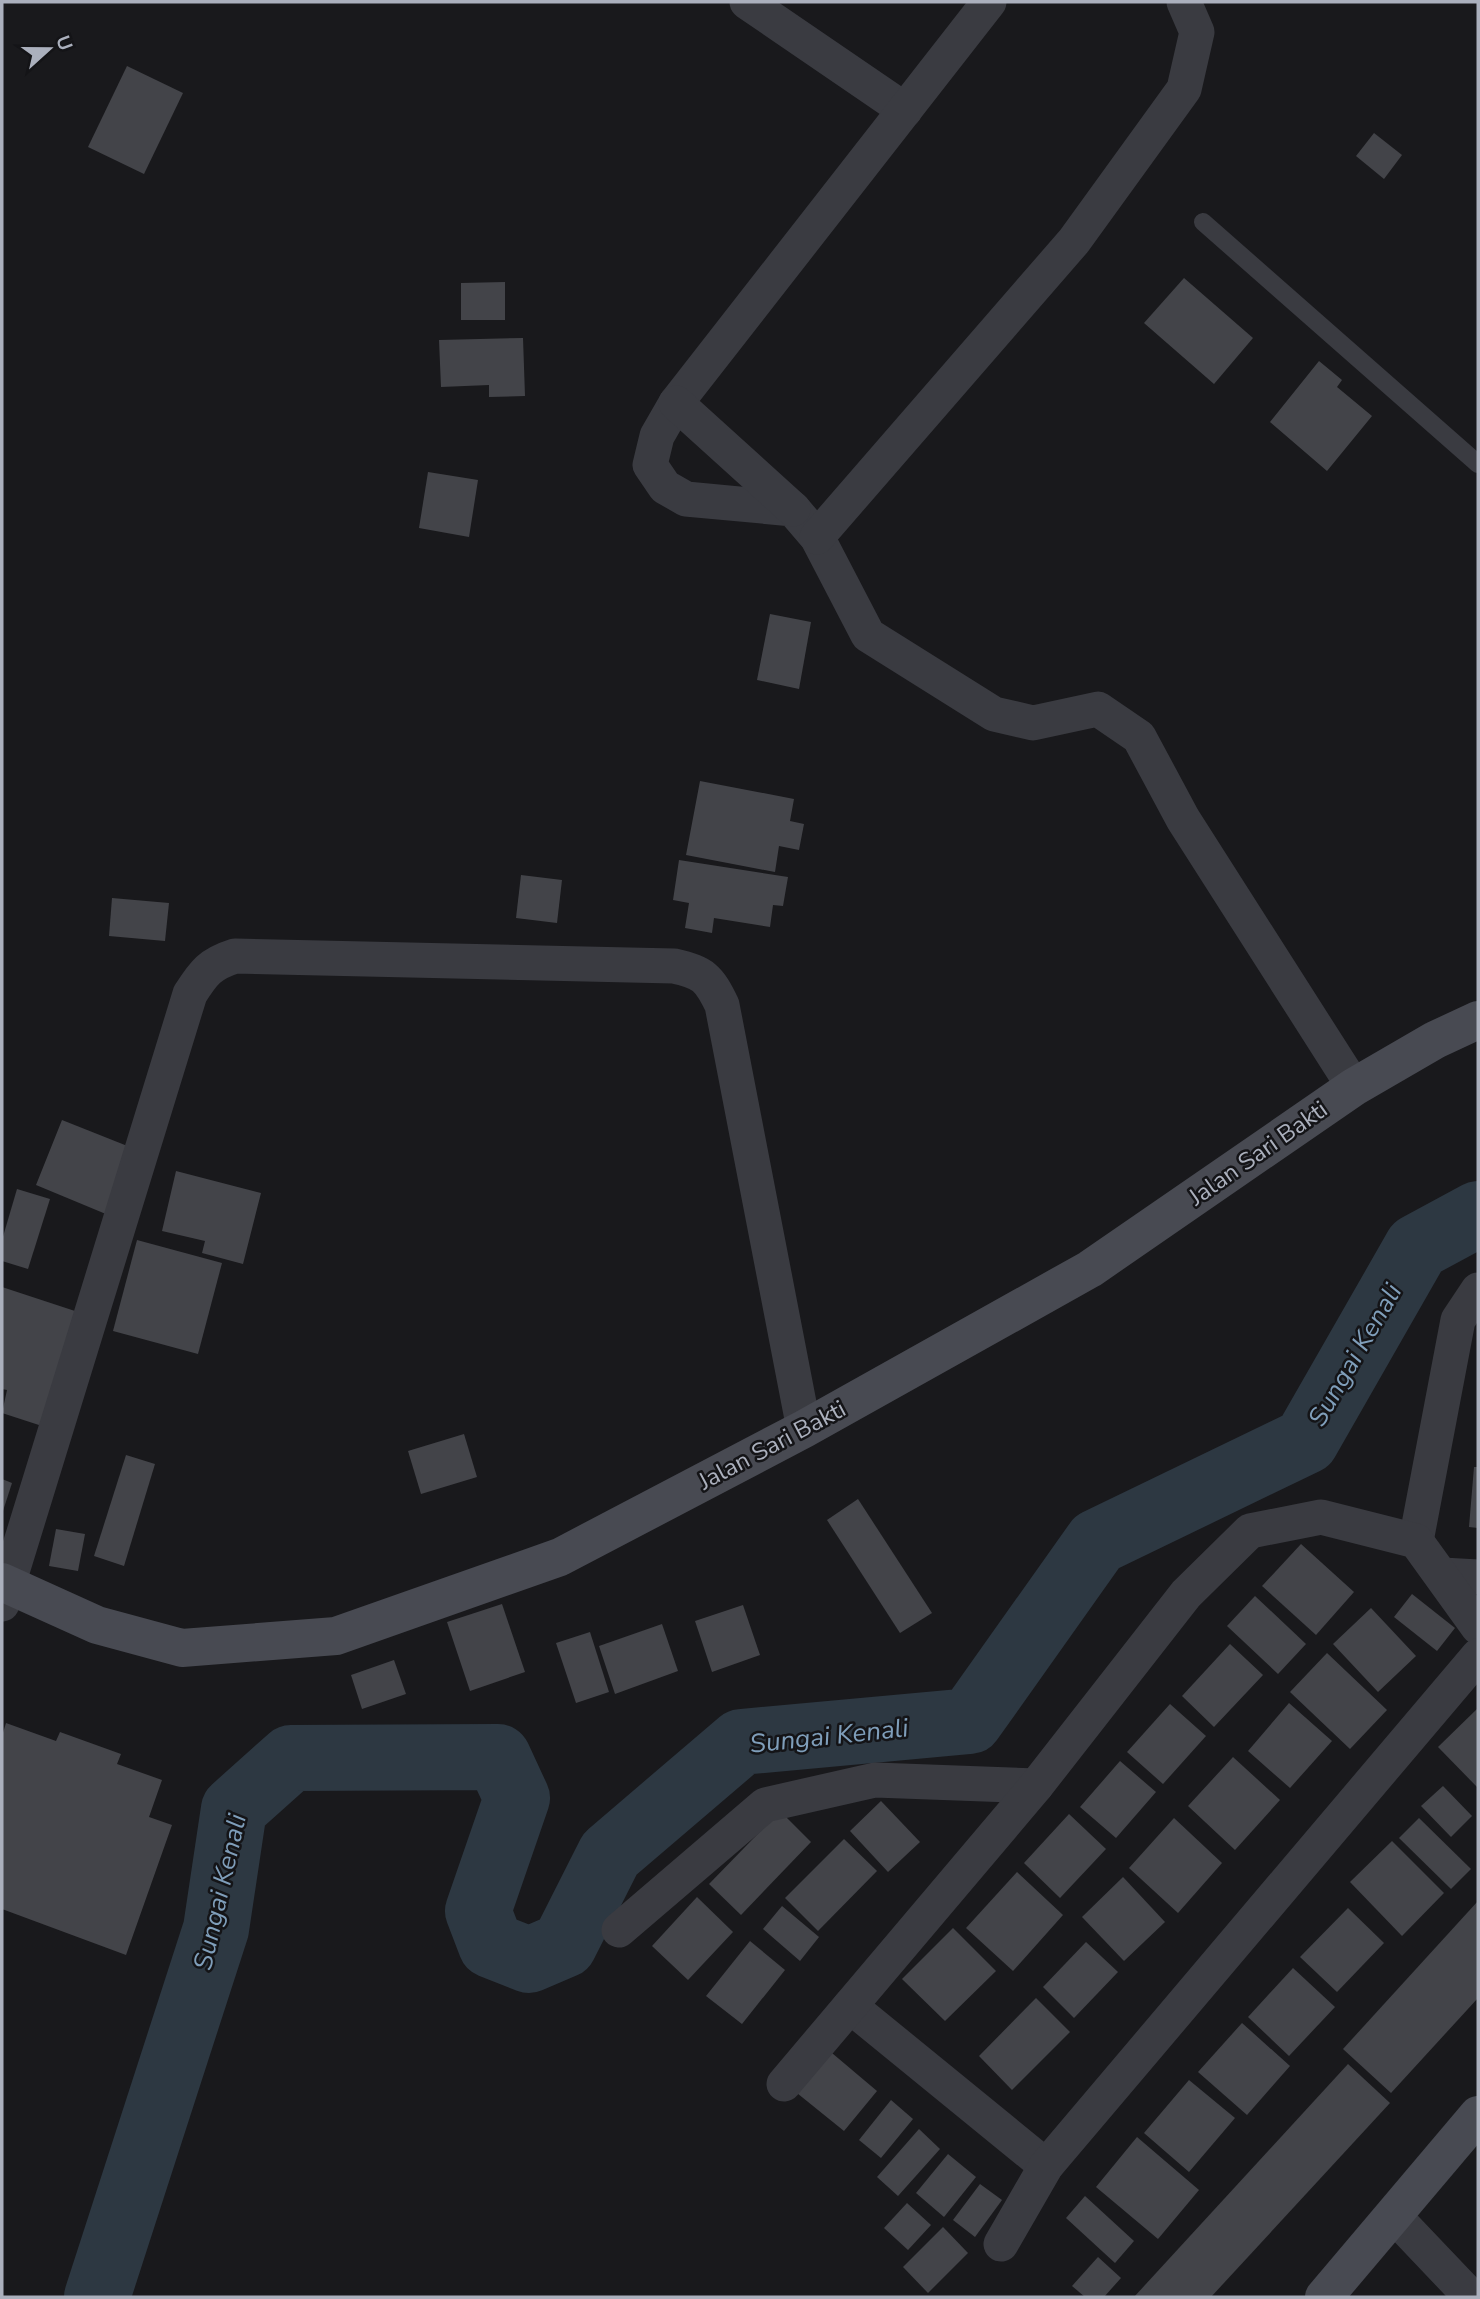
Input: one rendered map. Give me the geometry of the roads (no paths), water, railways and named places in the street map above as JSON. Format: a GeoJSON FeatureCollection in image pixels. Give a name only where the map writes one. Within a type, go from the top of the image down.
{"type":"FeatureCollection","features":[{"type":"Feature","properties":{"kind":"main road","name":"Jalan Sari Bakti"},"geometry":{"type":"LineString","coordinates":[[4,1590],[97,1625],[182,1648],[336,1636],[560,1557],[804,1429],[1090,1269],[1354,1087],[1435,1040],[1478,1020]]}},
{"type":"Feature","properties":{"kind":"main road"},"geometry":{"type":"LineString","coordinates":[[1324,2297],[1478,2115]]}},
{"type":"Feature","properties":{"kind":"street"},"geometry":{"type":"LineString","coordinates":[[747,2],[905,110]]}},
{"type":"Feature","properties":{"kind":"street"},"geometry":{"type":"LineString","coordinates":[[793,509],[686,499],[665,487],[650,465],[657,436],[676,403],[989,2]]}},
{"type":"Feature","properties":{"kind":"street"},"geometry":{"type":"LineString","coordinates":[[817,537],[1074,241],[1184,89],[1197,32],[1184,2]]}},
{"type":"Feature","properties":{"kind":"street"},"geometry":{"type":"LineString","coordinates":[[676,403],[793,509],[817,537],[868,635],[994,714],[1033,723],[1098,709],[1139,737],[1182,819],[1354,1087]]}},
{"type":"Feature","properties":{"kind":"street"},"geometry":{"type":"LineString","coordinates":[[4,1590],[190,994],[215,963],[235,957],[674,966],[696,971],[712,984],[722,1005],[804,1429]]}},
{"type":"Feature","properties":{"kind":"street"},"geometry":{"type":"LineString","coordinates":[[1416,1541],[1458,1320],[1478,1290]]}},
{"type":"Feature","properties":{"kind":"street"},"geometry":{"type":"LineString","coordinates":[[784,2084],[1036,1786],[1185,1594],[1250,1531],[1321,1517],[1416,1541],[1478,1627]]}},
{"type":"Feature","properties":{"kind":"street"},"geometry":{"type":"LineString","coordinates":[[1442,1575],[1478,1577]]}},
{"type":"Feature","properties":{"kind":"street"},"geometry":{"type":"LineString","coordinates":[[1001,2244],[1046,2166],[1478,1656]]}},
{"type":"Feature","properties":{"kind":"street"},"geometry":{"type":"LineString","coordinates":[[619,1930],[765,1805],[875,1780],[1036,1786]]}},
{"type":"Feature","properties":{"kind":"street"},"geometry":{"type":"LineString","coordinates":[[850,2006],[1046,2166]]}},
{"type":"Feature","properties":{"kind":"street"},"geometry":{"type":"LineString","coordinates":[[1394,2216],[1471,2297]]}},
{"type":"Feature","properties":{"kind":"lane"},"geometry":{"type":"LineString","coordinates":[[1203,222],[1478,464]]}},
{"type":"Feature","properties":{"kind":"waterway","name":"Sungai Kenali"},"geometry":{"type":"LineString","coordinates":[[97,2297],[216,1929],[234,1809],[291,1758],[498,1757],[517,1798],[478,1911],[491,1945],[529,1960],[564,1945],[610,1854],[741,1742],[970,1721],[1097,1542],[1306,1441],[1417,1247],[1478,1214]]}}]}
